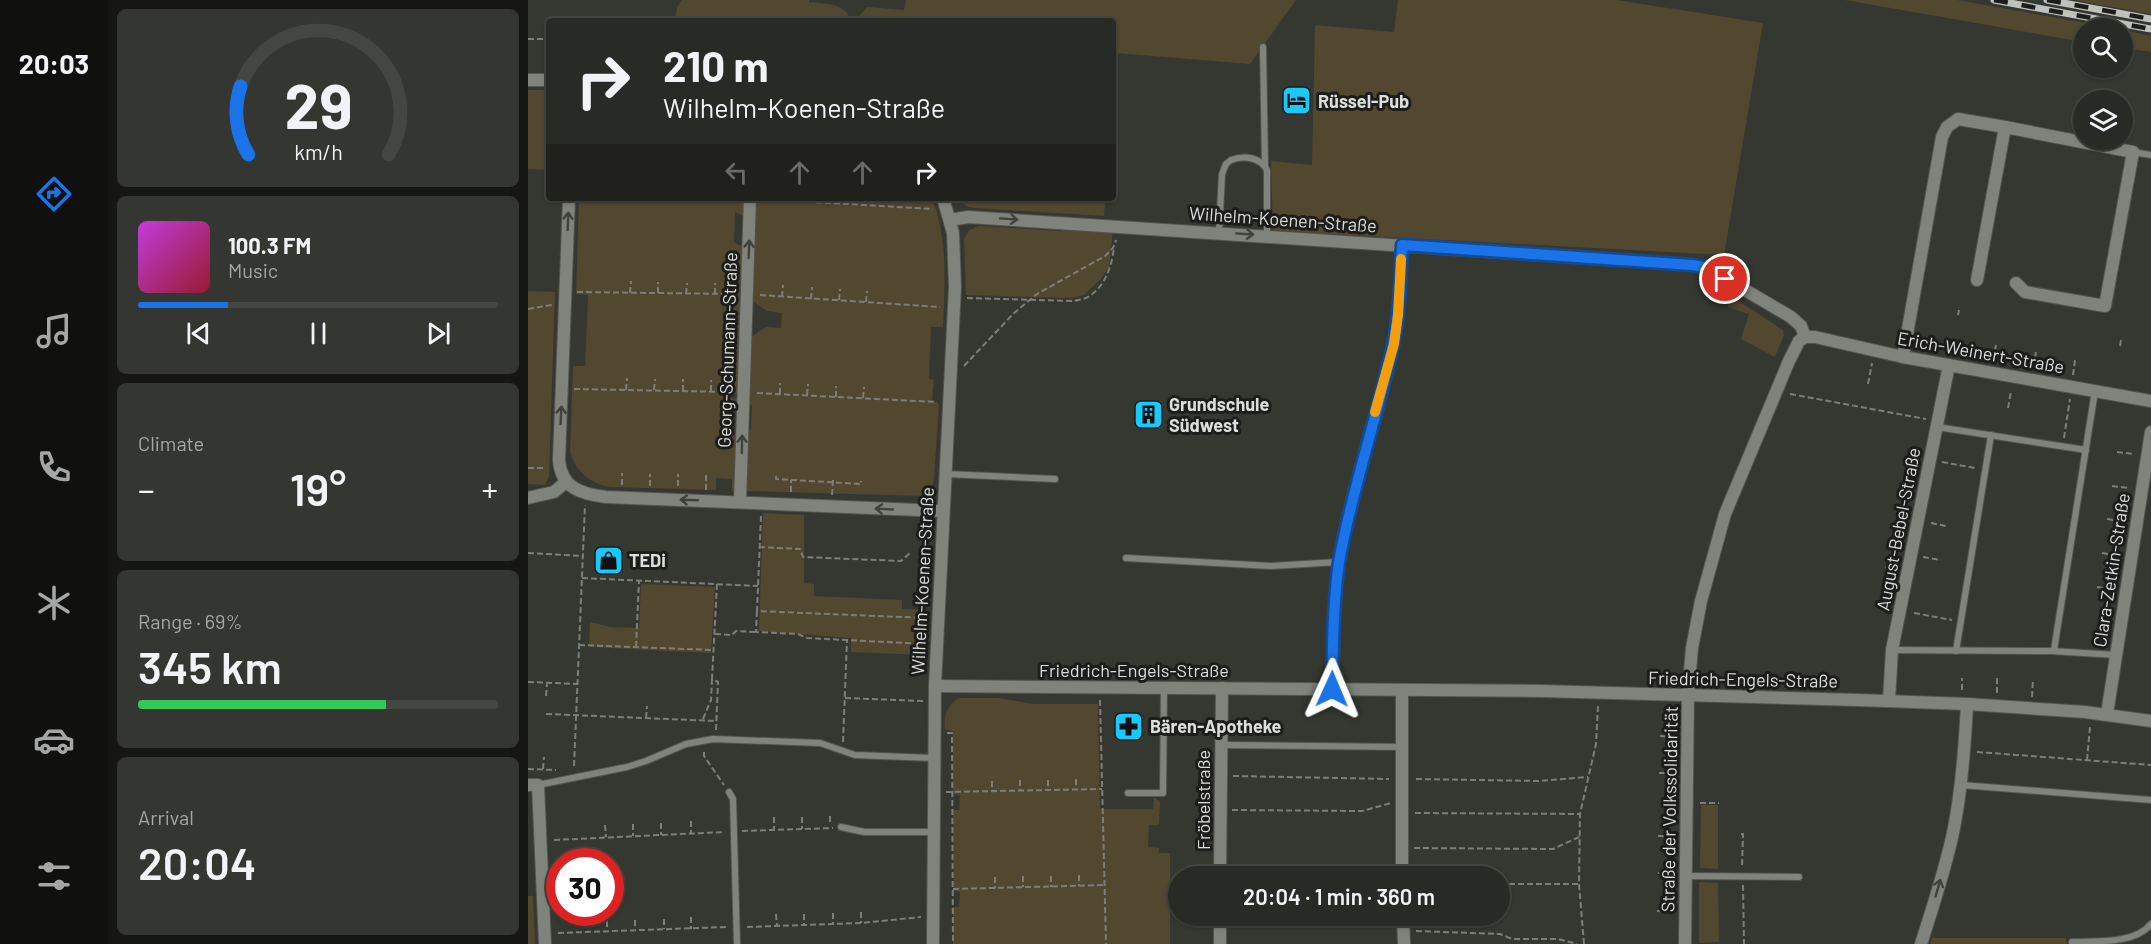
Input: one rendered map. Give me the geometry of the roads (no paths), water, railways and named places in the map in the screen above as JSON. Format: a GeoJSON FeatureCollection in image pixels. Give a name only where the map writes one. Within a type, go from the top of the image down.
{"type":"FeatureCollection","features":[{"type":"Feature","properties":{"kind":"street"},"geometry":{"type":"LineString","coordinates":[[528,80],[546,80]]}},
{"type":"Feature","properties":{"kind":"street"},"geometry":{"type":"LineString","coordinates":[[1903,357],[1945,130],[1951,124],[1960,119],[2133,152],[2105,306],[2025,292],[2016,282]]}},
{"type":"Feature","properties":{"kind":"street"},"geometry":{"type":"LineString","coordinates":[[1977,280],[2005,127]]}},
{"type":"Feature","properties":{"kind":"street"},"geometry":{"type":"LineString","coordinates":[[569,201],[560,468],[566,482],[587,494],[606,497],[942,512]]}},
{"type":"Feature","properties":{"kind":"street","name":"Georg-Schumann-Straße"},"geometry":{"type":"LineString","coordinates":[[740,502],[750,201]]}},
{"type":"Feature","properties":{"kind":"street","name":"Wilhelm-Koenen-Straße"},"geometry":{"type":"LineString","coordinates":[[947,209],[968,217],[1267,235],[1698,266],[1711,270],[1790,316],[1800,324],[1805,337]]}},
{"type":"Feature","properties":{"kind":"street","name":"Wilhelm-Koenen-Straße"},"geometry":{"type":"LineString","coordinates":[[933,944],[934,701],[942,512],[955,299],[954,248],[947,209]]}},
{"type":"Feature","properties":{"kind":"street"},"geometry":{"type":"LineString","coordinates":[[1332,689],[1334,605],[1340,561],[1357,484],[1394,344],[1402,245]]}},
{"type":"Feature","properties":{"kind":"street","name":"Erich-Weinert-Straße"},"geometry":{"type":"LineString","coordinates":[[1805,337],[1815,337],[1903,357],[2151,401]]}},
{"type":"Feature","properties":{"kind":"street","name":"Straße der Volkssolidarität"},"geometry":{"type":"LineString","coordinates":[[1685,944],[1681,875],[1688,695],[1692,648],[1701,601],[1725,514],[1789,361],[1798,343],[1805,337]]}},
{"type":"Feature","properties":{"kind":"street","name":"August-Bebel-Straße"},"geometry":{"type":"LineString","coordinates":[[1889,700],[1892,650],[1949,365]]}},
{"type":"Feature","properties":{"kind":"street","name":"Clara-Zetkin-Straße"},"geometry":{"type":"LineString","coordinates":[[2107,714],[2151,432]]}},
{"type":"Feature","properties":{"kind":"street"},"geometry":{"type":"LineString","coordinates":[[528,498],[554,492],[566,482]]}},
{"type":"Feature","properties":{"kind":"street","name":"Friedrich-Engels-Straße"},"geometry":{"type":"LineString","coordinates":[[935,686],[1402,690],[1889,700],[1964,698],[2151,721]]}},
{"type":"Feature","properties":{"kind":"street","name":"Fröbelstraße"},"geometry":{"type":"LineString","coordinates":[[1220,866],[1222,688]]}},
{"type":"Feature","properties":{"kind":"street"},"geometry":{"type":"LineString","coordinates":[[1402,690],[1402,866]]}},
{"type":"Feature","properties":{"kind":"street"},"geometry":{"type":"LineString","coordinates":[[1921,944],[1949,850],[1961,785],[1964,751],[1964,698]]}},
{"type":"Feature","properties":{"kind":"street"},"geometry":{"type":"LineString","coordinates":[[533,785],[541,840],[545,944]]}},
{"type":"Feature","properties":{"kind":"street"},"geometry":{"type":"LineString","coordinates":[[1220,926],[1220,944]]}},
{"type":"Feature","properties":{"kind":"street"},"geometry":{"type":"LineString","coordinates":[[1404,926],[1404,944]]}},
{"type":"Feature","properties":{"kind":"lane"},"geometry":{"type":"LineString","coordinates":[[1263,47],[1267,235]]}},
{"type":"Feature","properties":{"kind":"lane"},"geometry":{"type":"LineString","coordinates":[[2133,152],[2151,155]]}},
{"type":"Feature","properties":{"kind":"lane"},"geometry":{"type":"LineString","coordinates":[[1219,232],[1221,177],[1226,164],[1236,158],[1248,158],[1257,160],[1265,167]]}},
{"type":"Feature","properties":{"kind":"lane"},"geometry":{"type":"LineString","coordinates":[[2051,651],[2056,646],[2095,391]]}},
{"type":"Feature","properties":{"kind":"lane"},"geometry":{"type":"LineString","coordinates":[[1937,424],[2086,450]]}},
{"type":"Feature","properties":{"kind":"lane"},"geometry":{"type":"LineString","coordinates":[[1956,651],[1991,435]]}},
{"type":"Feature","properties":{"kind":"lane"},"geometry":{"type":"LineString","coordinates":[[945,474],[1055,479]]}},
{"type":"Feature","properties":{"kind":"lane"},"geometry":{"type":"LineString","coordinates":[[1126,558],[1271,566],[1340,561]]}},
{"type":"Feature","properties":{"kind":"lane"},"geometry":{"type":"LineString","coordinates":[[1892,650],[2051,651],[2116,655]]}},
{"type":"Feature","properties":{"kind":"lane"},"geometry":{"type":"LineString","coordinates":[[1128,793],[1163,793],[1164,689]]}},
{"type":"Feature","properties":{"kind":"lane"},"geometry":{"type":"LineString","coordinates":[[533,785],[574,773],[627,767],[686,744],[716,739],[820,743],[857,755],[933,758]]}},
{"type":"Feature","properties":{"kind":"lane"},"geometry":{"type":"LineString","coordinates":[[1221,745],[1402,747]]}},
{"type":"Feature","properties":{"kind":"lane"},"geometry":{"type":"LineString","coordinates":[[1961,785],[2151,800]]}},
{"type":"Feature","properties":{"kind":"lane"},"geometry":{"type":"LineString","coordinates":[[729,792],[733,799],[737,944]]}},
{"type":"Feature","properties":{"kind":"lane"},"geometry":{"type":"LineString","coordinates":[[842,827],[864,832],[933,832]]}},
{"type":"Feature","properties":{"kind":"lane"},"geometry":{"type":"LineString","coordinates":[[1681,875],[1799,877]]}},
{"type":"Feature","properties":{"kind":"lane"},"geometry":{"type":"LineString","coordinates":[[2072,944],[2072,942],[2128,941],[2144,933],[2151,924]]}},
{"type":"Feature","properties":{"kind":"railway"},"geometry":{"type":"LineString","coordinates":[[1994,0],[2151,29]]}},
{"type":"Feature","properties":{"kind":"railway"},"geometry":{"type":"LineString","coordinates":[[2047,0],[2151,19]]}},
{"type":"Feature","properties":{"kind":"place","name":"Rüssel-Pub"},"geometry":{"type":"Point","coordinates":[1297,101]}},
{"type":"Feature","properties":{"kind":"place","name":"Grundschule Südwest"},"geometry":{"type":"Point","coordinates":[1148,414]}},
{"type":"Feature","properties":{"kind":"place","name":"TEDi"},"geometry":{"type":"Point","coordinates":[608,560]}},
{"type":"Feature","properties":{"kind":"place","name":"Bären-Apotheke"},"geometry":{"type":"Point","coordinates":[1129,726]}}]}
